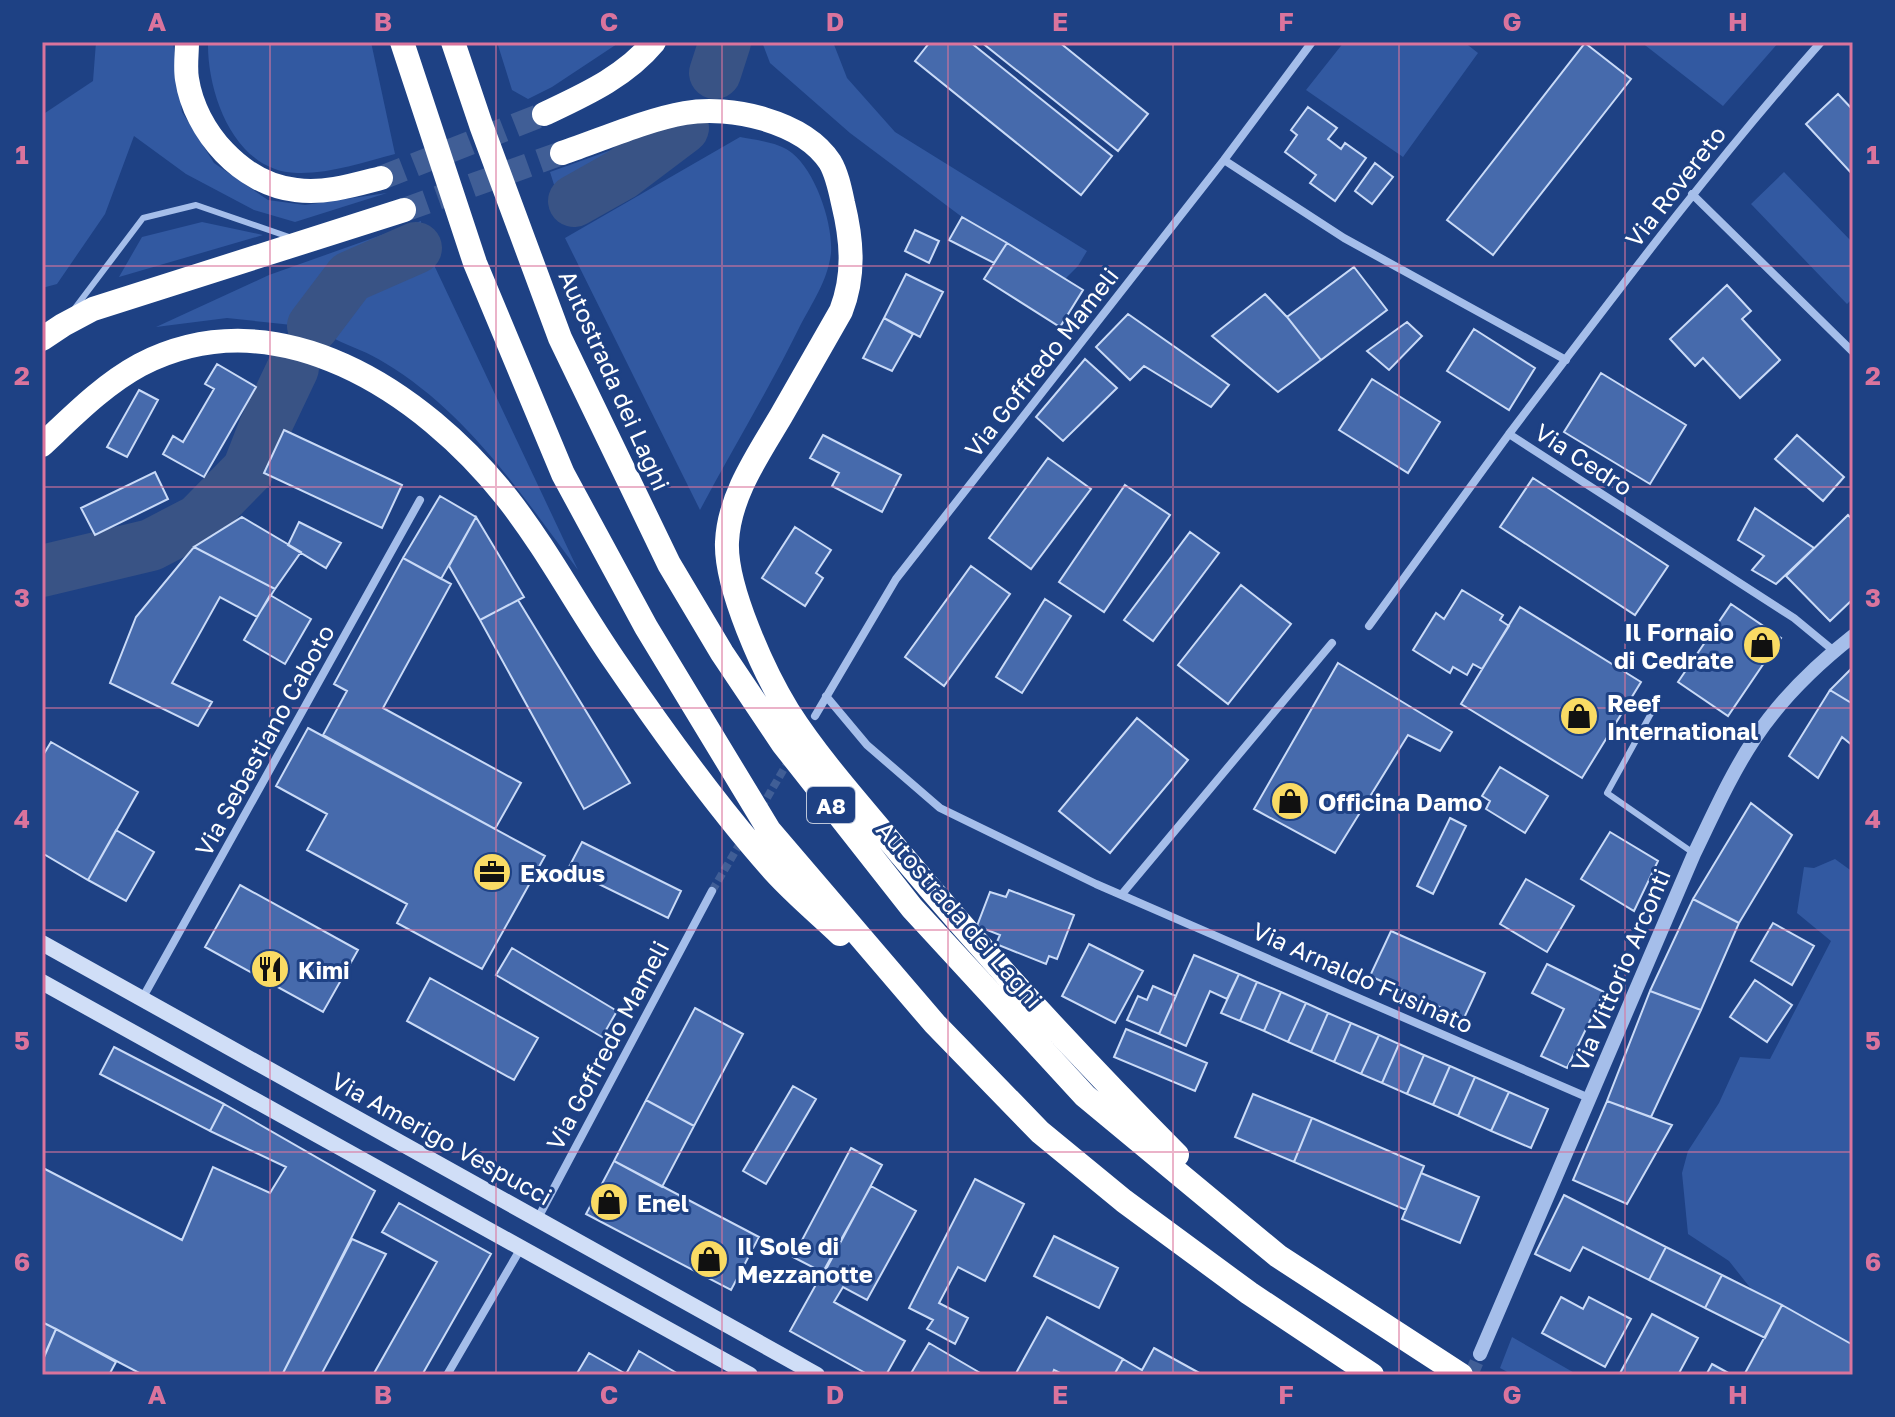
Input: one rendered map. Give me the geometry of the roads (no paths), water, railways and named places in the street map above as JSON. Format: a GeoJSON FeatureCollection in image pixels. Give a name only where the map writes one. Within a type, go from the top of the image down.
{"type":"FeatureCollection","features":[{"type":"Feature","properties":{"kind":"highway"},"geometry":{"type":"LineString","coordinates":[[187,42],[187,79],[196,107],[210,135],[230,158],[254,177],[280,187],[315,191],[381,178]]}},
{"type":"Feature","properties":{"kind":"highway","name":"A8"},"geometry":{"type":"LineString","coordinates":[[402,42],[475,263],[563,474],[603,551],[769,830],[935,1024],[1040,1132],[1124,1201],[1249,1293],[1372,1375]]}},
{"type":"Feature","properties":{"kind":"highway","name":"Autostrada dei Laghi"},"geometry":{"type":"LineString","coordinates":[[453,42],[560,338],[669,564],[722,653],[783,744],[912,908],[1085,1096],[1278,1256],[1461,1375]]}},
{"type":"Feature","properties":{"kind":"highway"},"geometry":{"type":"LineString","coordinates":[[544,114],[585,95],[621,73],[654,42]]}},
{"type":"Feature","properties":{"kind":"highway"},"geometry":{"type":"LineString","coordinates":[[562,153],[682,114],[718,111],[751,116],[783,126],[816,147],[829,161],[838,181],[850,238],[849,289],[841,311],[744,479],[733,511],[727,541],[729,572],[749,630],[788,710],[844,786],[936,895],[1106,1083],[1278,1256]]}},
{"type":"Feature","properties":{"kind":"highway"},"geometry":{"type":"LineString","coordinates":[[42,339],[93,309],[404,210]]}},
{"type":"Feature","properties":{"kind":"highway"},"geometry":{"type":"LineString","coordinates":[[42,445],[117,380],[139,366],[192,346],[245,342],[299,349],[327,357],[383,385],[449,434],[507,498],[536,537],[613,659],[702,780],[776,873],[935,1024]]}},
{"type":"Feature","properties":{"kind":"main road","name":"Via Amerigo Vespucci"},"geometry":{"type":"LineString","coordinates":[[42,943],[817,1375]]}},
{"type":"Feature","properties":{"kind":"main road"},"geometry":{"type":"LineString","coordinates":[[42,982],[750,1375]]}},
{"type":"Feature","properties":{"kind":"street","name":"Via Goffredo Mameli"},"geometry":{"type":"LineString","coordinates":[[815,716],[896,579],[1224,160],[1312,42]]}},
{"type":"Feature","properties":{"kind":"street","name":"Via Rovereto"},"geometry":{"type":"LineString","coordinates":[[1509,434],[1692,194],[1821,42]]}},
{"type":"Feature","properties":{"kind":"street"},"geometry":{"type":"LineString","coordinates":[[1224,160],[1344,238],[1566,360]]}},
{"type":"Feature","properties":{"kind":"street"},"geometry":{"type":"LineString","coordinates":[[1692,194],[1853,352]]}},
{"type":"Feature","properties":{"kind":"street","name":"Via Cedro"},"geometry":{"type":"LineString","coordinates":[[1369,626],[1509,434],[1794,618],[1834,651]]}},
{"type":"Feature","properties":{"kind":"street","name":"Via Sebastiano Caboto"},"geometry":{"type":"LineString","coordinates":[[142,999],[420,500]]}},
{"type":"Feature","properties":{"kind":"street","name":"Via Vittorio Arconti"},"geometry":{"type":"LineString","coordinates":[[1480,1354],[1694,854],[1755,738],[1807,675],[1853,636]]}},
{"type":"Feature","properties":{"kind":"street"},"geometry":{"type":"LineString","coordinates":[[1122,894],[1332,643]]}},
{"type":"Feature","properties":{"kind":"street","name":"Via Arnaldo Fusinato"},"geometry":{"type":"LineString","coordinates":[[826,696],[867,745],[940,808],[1122,894],[1589,1098]]}},
{"type":"Feature","properties":{"kind":"street","name":"Via Goffredo Mameli"},"geometry":{"type":"LineString","coordinates":[[538,1218],[712,891]]}},
{"type":"Feature","properties":{"kind":"street"},"geometry":{"type":"LineString","coordinates":[[447,1375],[521,1248]]}},
{"type":"Feature","properties":{"kind":"lane"},"geometry":{"type":"LineString","coordinates":[[63,325],[143,218],[196,205],[303,242]]}},
{"type":"Feature","properties":{"kind":"lane"},"geometry":{"type":"LineString","coordinates":[[1659,699],[1607,793],[1694,854]]}},
{"type":"Feature","properties":{"kind":"waterway"},"geometry":{"type":"LineString","coordinates":[[715,73],[725,42]]}},
{"type":"Feature","properties":{"kind":"waterway"},"geometry":{"type":"LineString","coordinates":[[574,201],[622,174],[683,128]]}},
{"type":"Feature","properties":{"kind":"waterway"},"geometry":{"type":"LineString","coordinates":[[313,326],[350,277],[416,248]]}},
{"type":"Feature","properties":{"kind":"waterway"},"geometry":{"type":"LineString","coordinates":[[42,571],[151,545],[199,520],[248,470],[293,368]]}},
{"type":"Feature","properties":{"kind":"tunnel"},"geometry":{"type":"LineString","coordinates":[[381,178],[544,114]]}},
{"type":"Feature","properties":{"kind":"tunnel"},"geometry":{"type":"LineString","coordinates":[[404,210],[562,153]]}},
{"type":"Feature","properties":{"kind":"tunnel"},"geometry":{"type":"LineString","coordinates":[[761,808],[791,757]]}},
{"type":"Feature","properties":{"kind":"tunnel"},"geometry":{"type":"LineString","coordinates":[[712,891],[742,840]]}},
{"type":"Feature","properties":{"kind":"tunnel"},"geometry":{"type":"LineString","coordinates":[[1471,1375],[1480,1354]]}},
{"type":"Feature","properties":{"kind":"place","name":"Il Fornaio di Cedrate"},"geometry":{"type":"Point","coordinates":[1762,645]}},
{"type":"Feature","properties":{"kind":"place","name":"Reef International"},"geometry":{"type":"Point","coordinates":[1579,716]}},
{"type":"Feature","properties":{"kind":"place","name":"Officina Damo"},"geometry":{"type":"Point","coordinates":[1290,801]}},
{"type":"Feature","properties":{"kind":"place","name":"Exodus"},"geometry":{"type":"Point","coordinates":[492,872]}},
{"type":"Feature","properties":{"kind":"place","name":"Kimi"},"geometry":{"type":"Point","coordinates":[270,969]}},
{"type":"Feature","properties":{"kind":"place","name":"Enel"},"geometry":{"type":"Point","coordinates":[609,1202]}},
{"type":"Feature","properties":{"kind":"place","name":"Il Sole di Mezzanotte"},"geometry":{"type":"Point","coordinates":[709,1259]}}]}
